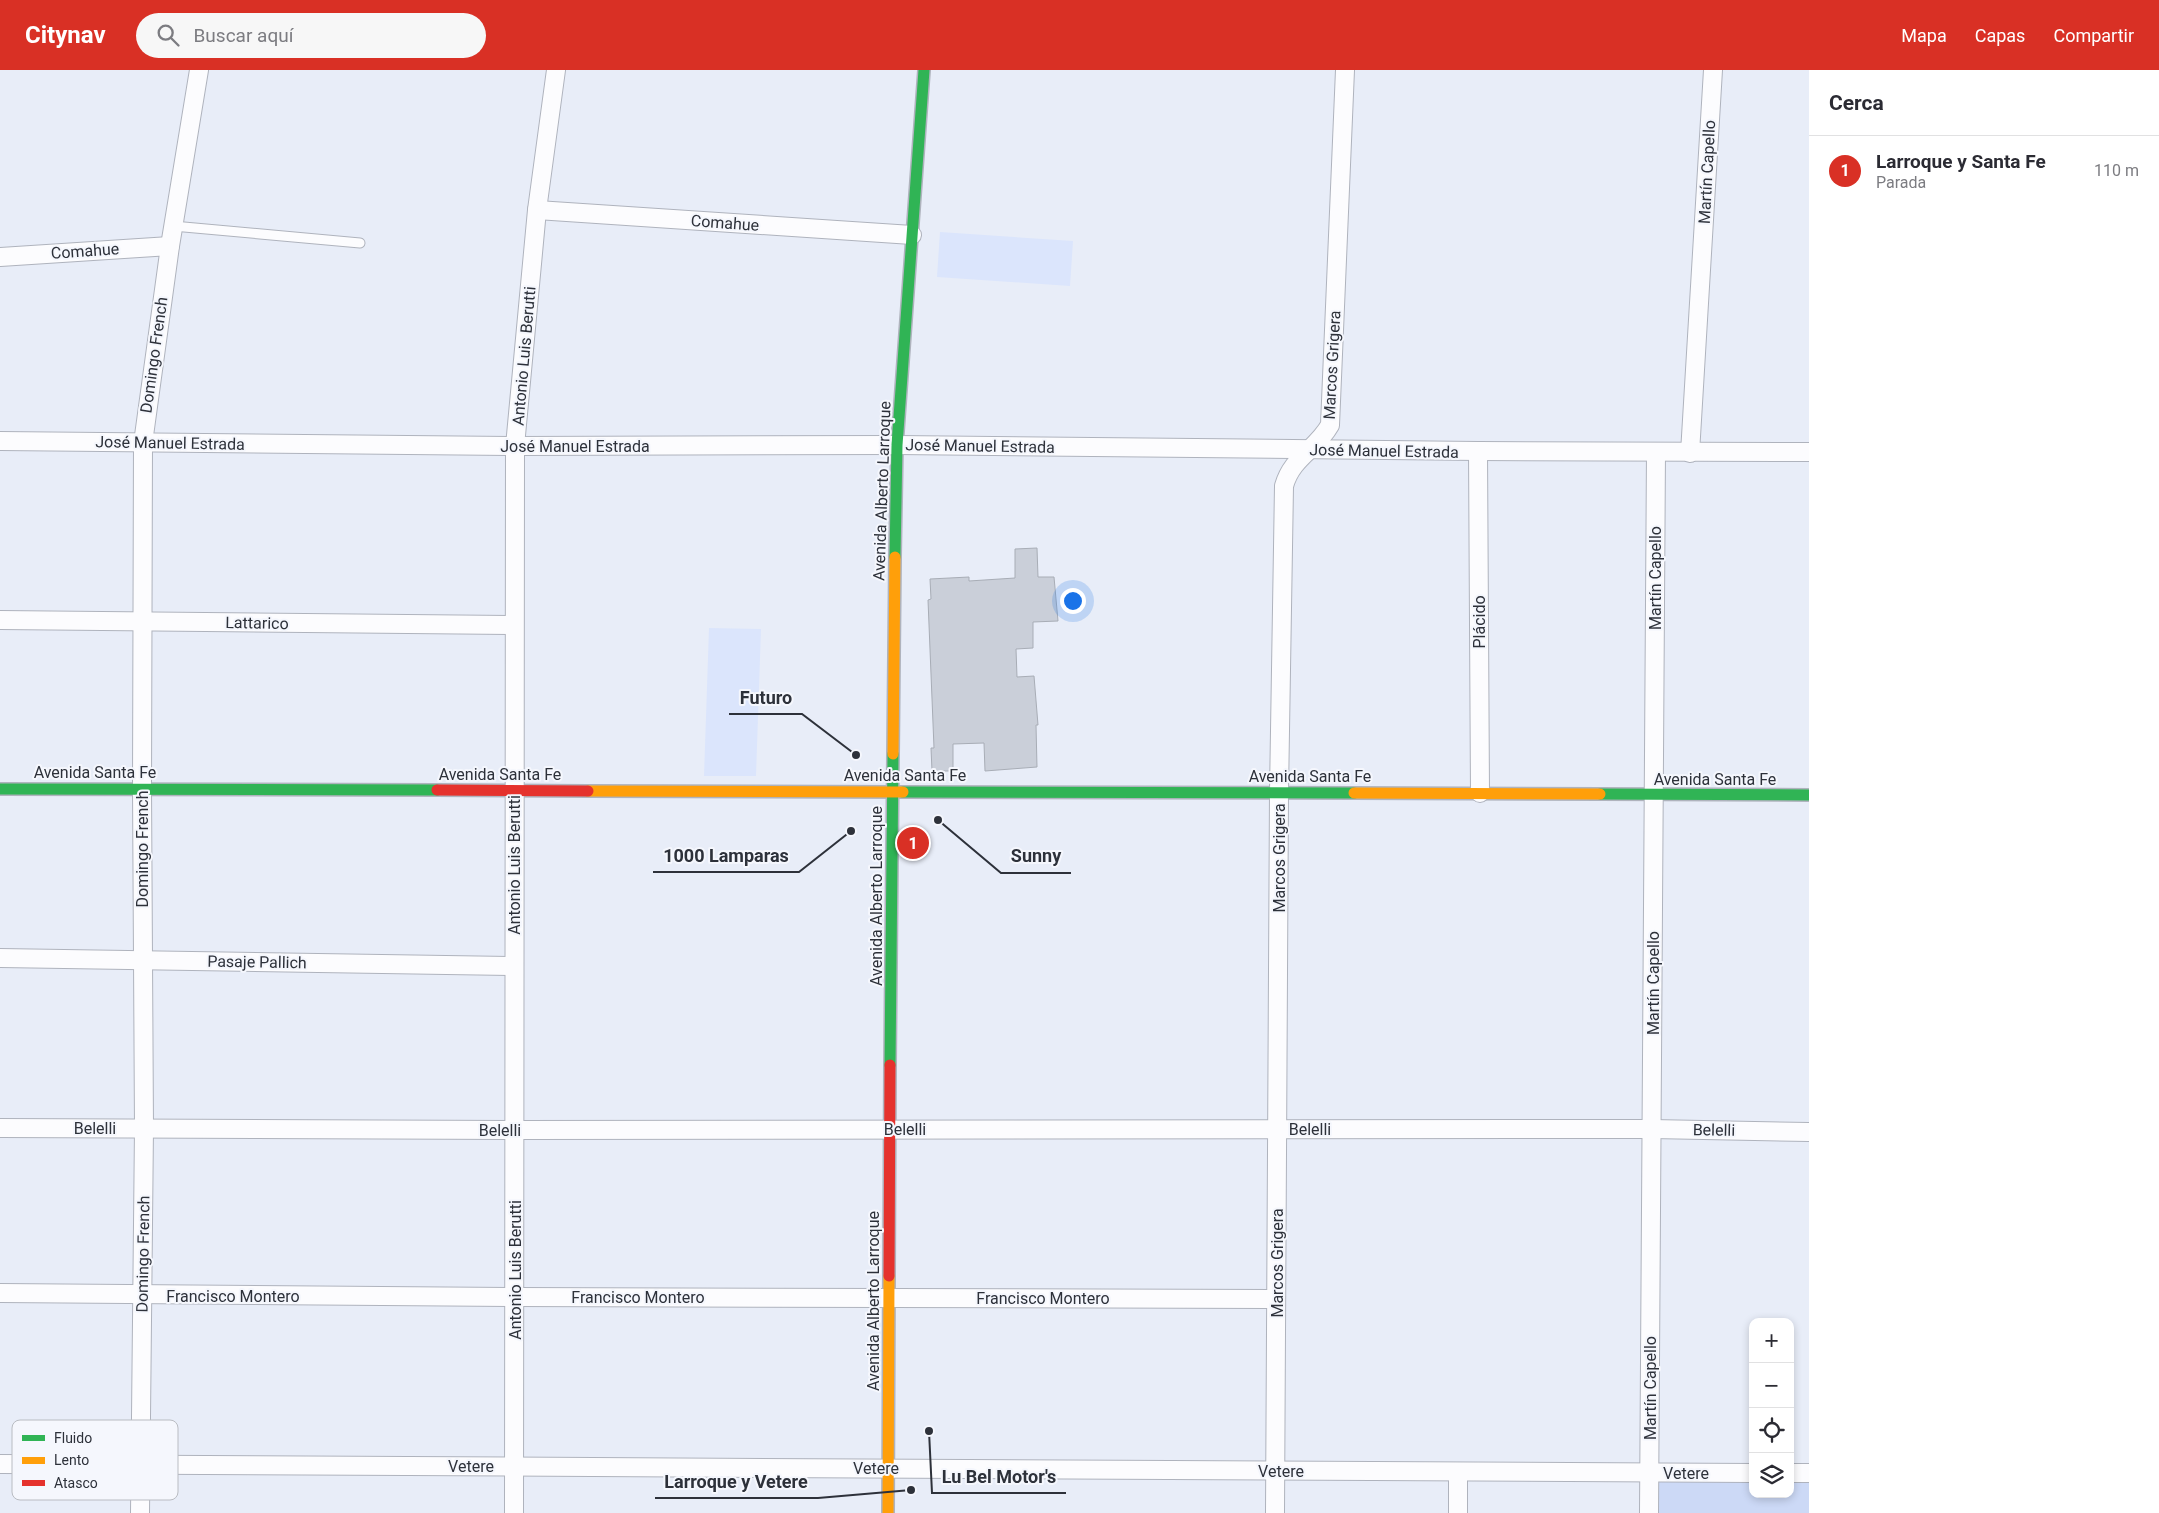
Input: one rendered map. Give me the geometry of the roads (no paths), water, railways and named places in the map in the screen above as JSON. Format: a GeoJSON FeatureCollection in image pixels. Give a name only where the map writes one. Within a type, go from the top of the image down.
{"type":"FeatureCollection","features":[{"type":"Feature","properties":{"kind":"main road","name":"Avenida Alberto Larroque"},"geometry":{"type":"LineString","coordinates":[[888,1513],[892,792],[897,446],[924,70]]}},
{"type":"Feature","properties":{"kind":"main road","name":"Avenida Santa Fe"},"geometry":{"type":"LineString","coordinates":[[0,788],[1279,792],[1809,796]]}},
{"type":"Feature","properties":{"kind":"street","name":"Domingo French"},"geometry":{"type":"LineString","coordinates":[[141,1420],[144,1128],[142,960],[143,443],[173,226],[199,70]]}},
{"type":"Feature","properties":{"kind":"street","name":"Antonio Luis Berutti"},"geometry":{"type":"LineString","coordinates":[[514,1513],[515,446],[537,210],[556,70]]}},
{"type":"Feature","properties":{"kind":"street","name":"Marcos Grigera"},"geometry":{"type":"LineString","coordinates":[[1275,1513],[1279,792],[1284,486],[1292,466],[1324,434],[1330,425],[1344,70]]}},
{"type":"Feature","properties":{"kind":"street","name":"Martín Capello"},"geometry":{"type":"LineString","coordinates":[[1690,453],[1713,70]]}},
{"type":"Feature","properties":{"kind":"street","name":"Comahue"},"geometry":{"type":"LineString","coordinates":[[537,210],[912,235]]}},
{"type":"Feature","properties":{"kind":"street","name":"Comahue"},"geometry":{"type":"LineString","coordinates":[[0,257],[170,246]]}},
{"type":"Feature","properties":{"kind":"street","name":"José Manuel Estrada"},"geometry":{"type":"LineString","coordinates":[[0,441],[515,446],[897,446],[1478,452],[1809,452]]}},
{"type":"Feature","properties":{"kind":"street","name":"Plácido"},"geometry":{"type":"LineString","coordinates":[[1478,452],[1480,794]]}},
{"type":"Feature","properties":{"kind":"street","name":"Martín Capello"},"geometry":{"type":"LineString","coordinates":[[1649,1513],[1656,452]]}},
{"type":"Feature","properties":{"kind":"street","name":"Lattarico"},"geometry":{"type":"LineString","coordinates":[[0,620],[514,625]]}},
{"type":"Feature","properties":{"kind":"street","name":"Pasaje Pallich"},"geometry":{"type":"LineString","coordinates":[[0,958],[514,966]]}},
{"type":"Feature","properties":{"kind":"street","name":"Belelli"},"geometry":{"type":"LineString","coordinates":[[0,1128],[515,1130],[1652,1129],[1809,1132]]}},
{"type":"Feature","properties":{"kind":"street","name":"Francisco Montero"},"geometry":{"type":"LineString","coordinates":[[0,1293],[514,1297],[1276,1299]]}},
{"type":"Feature","properties":{"kind":"street","name":"Vetere"},"geometry":{"type":"LineString","coordinates":[[178,1464],[1749,1473]]}},
{"type":"Feature","properties":{"kind":"street"},"geometry":{"type":"LineString","coordinates":[[1458,1472],[1458,1513]]}},
{"type":"Feature","properties":{"kind":"street"},"geometry":{"type":"LineString","coordinates":[[1794,1473],[1809,1474]]}},
{"type":"Feature","properties":{"kind":"street","name":"Domingo French"},"geometry":{"type":"LineString","coordinates":[[140,1500],[140,1513]]}},
{"type":"Feature","properties":{"kind":"lane"},"geometry":{"type":"LineString","coordinates":[[173,226],[360,243]]}},
{"type":"Feature","properties":{"kind":"place","name":"Futuro"},"geometry":{"type":"Point","coordinates":[856,755]}},
{"type":"Feature","properties":{"kind":"place","name":"Sunny"},"geometry":{"type":"Point","coordinates":[938,820]}},
{"type":"Feature","properties":{"kind":"place","name":"1000 Lamparas"},"geometry":{"type":"Point","coordinates":[851,831]}},
{"type":"Feature","properties":{"kind":"place","name":"Larroque y Santa Fe"},"geometry":{"type":"Point","coordinates":[913,843]}},
{"type":"Feature","properties":{"kind":"place","name":"Lu Bel Motor's"},"geometry":{"type":"Point","coordinates":[929,1431]}},
{"type":"Feature","properties":{"kind":"place","name":"Larroque y Vetere"},"geometry":{"type":"Point","coordinates":[911,1490]}}]}
